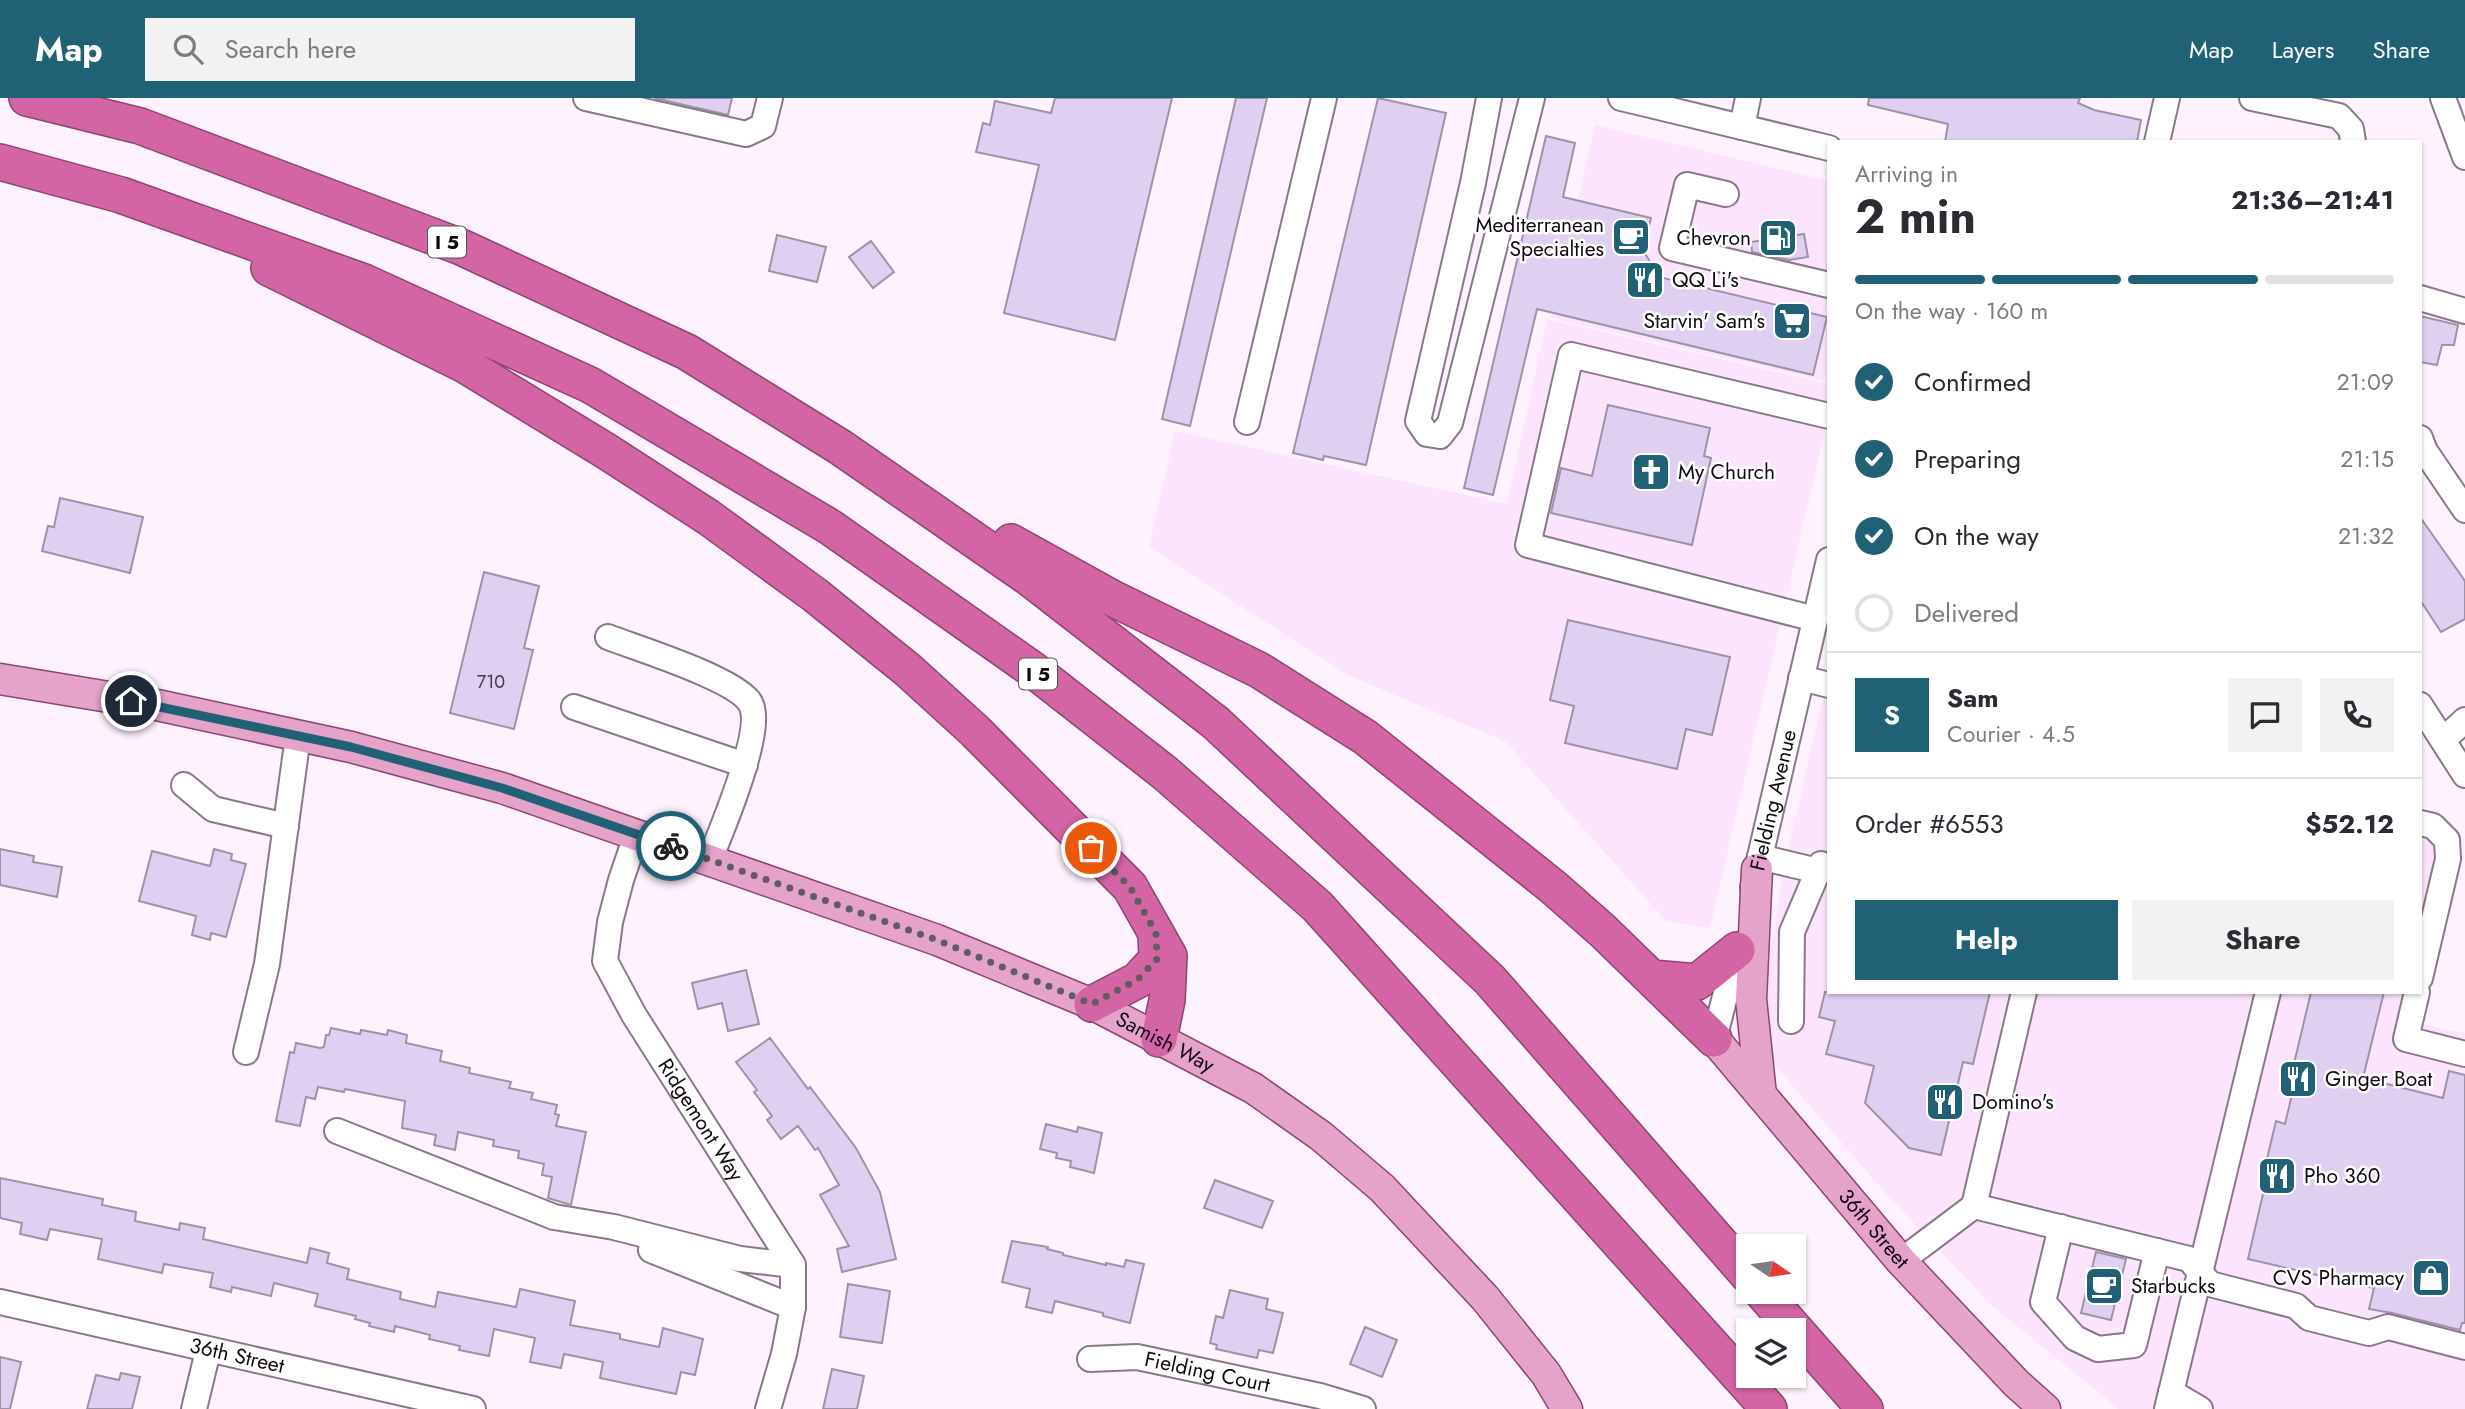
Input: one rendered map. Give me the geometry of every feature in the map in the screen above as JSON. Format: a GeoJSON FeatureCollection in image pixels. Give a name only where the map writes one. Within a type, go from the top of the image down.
{"type":"FeatureCollection","features":[{"type":"Feature","properties":{"kind":"highway","name":"I 5"},"geometry":{"type":"LineString","coordinates":[[27,98],[139,126],[461,247],[687,352],[840,447],[1028,577],[1216,723],[1490,980],[1736,1261]]}},
{"type":"Feature","properties":{"kind":"highway","name":"I 5"},"geometry":{"type":"LineString","coordinates":[[0,162],[121,195],[364,282],[590,385],[830,527],[1031,669],[1165,773],[1317,906],[1769,1409]]}},
{"type":"Feature","properties":{"kind":"highway"},"geometry":{"type":"LineString","coordinates":[[121,195],[465,365],[708,517],[815,595],[908,670],[975,731],[1130,887],[1169,956],[1167,999],[1159,1039]]}},
{"type":"Feature","properties":{"kind":"highway"},"geometry":{"type":"LineString","coordinates":[[840,447],[1114,599],[1259,670],[1365,737],[1603,930],[1714,1039]]}},
{"type":"Feature","properties":{"kind":"highway"},"geometry":{"type":"LineString","coordinates":[[1092,1004],[1138,979],[1157,959],[1156,933]]}},
{"type":"Feature","properties":{"kind":"highway"},"geometry":{"type":"LineString","coordinates":[[1652,978],[1696,982],[1737,950]]}},
{"type":"Feature","properties":{"kind":"highway"},"geometry":{"type":"LineString","coordinates":[[1773,1304],[1865,1409]]}},
{"type":"Feature","properties":{"kind":"main road","name":"Samish Way"},"geometry":{"type":"LineString","coordinates":[[0,679],[157,705],[351,747],[502,788],[937,940],[1092,1004],[1253,1088],[1321,1136],[1382,1188],[1485,1298],[1546,1374],[1567,1409]]}},
{"type":"Feature","properties":{"kind":"main road"},"geometry":{"type":"LineString","coordinates":[[1759,863],[1751,999],[1761,1095]]}},
{"type":"Feature","properties":{"kind":"main road","name":"36th Street"},"geometry":{"type":"LineString","coordinates":[[1714,1039],[1901,1261],[2016,1383],[2045,1409]]}},
{"type":"Feature","properties":{"kind":"street"},"geometry":{"type":"LineString","coordinates":[[586,98],[746,134],[763,126],[770,98]]}},
{"type":"Feature","properties":{"kind":"street"},"geometry":{"type":"LineString","coordinates":[[1247,422],[1324,98]]}},
{"type":"Feature","properties":{"kind":"street"},"geometry":{"type":"LineString","coordinates":[[1489,98],[1418,421],[1427,434],[1440,436],[1450,423],[1532,98]]}},
{"type":"Feature","properties":{"kind":"street"},"geometry":{"type":"LineString","coordinates":[[1621,98],[1827,148]]}},
{"type":"Feature","properties":{"kind":"street"},"geometry":{"type":"LineString","coordinates":[[1742,127],[1748,98]]}},
{"type":"Feature","properties":{"kind":"street"},"geometry":{"type":"LineString","coordinates":[[2157,140],[2167,98]]}},
{"type":"Feature","properties":{"kind":"street"},"geometry":{"type":"LineString","coordinates":[[2252,98],[2339,116],[2351,130],[2353,140]]}},
{"type":"Feature","properties":{"kind":"street"},"geometry":{"type":"LineString","coordinates":[[2443,98],[2465,157]]}},
{"type":"Feature","properties":{"kind":"street"},"geometry":{"type":"LineString","coordinates":[[1483,132],[1521,138]]}},
{"type":"Feature","properties":{"kind":"street"},"geometry":{"type":"LineString","coordinates":[[1726,194],[1687,185],[1672,248],[1827,285]]}},
{"type":"Feature","properties":{"kind":"street"},"geometry":{"type":"LineString","coordinates":[[2422,299],[2465,311]]}},
{"type":"Feature","properties":{"kind":"street"},"geometry":{"type":"LineString","coordinates":[[1815,619],[1528,545],[1571,355],[1827,416]]}},
{"type":"Feature","properties":{"kind":"street"},"geometry":{"type":"LineString","coordinates":[[2422,444],[2465,510]]}},
{"type":"Feature","properties":{"kind":"street","name":"Fielding Avenue"},"geometry":{"type":"LineString","coordinates":[[1714,1039],[1759,863],[1827,568]]}},
{"type":"Feature","properties":{"kind":"street"},"geometry":{"type":"LineString","coordinates":[[608,637],[720,680],[749,701],[755,717],[745,765],[710,859]]}},
{"type":"Feature","properties":{"kind":"street"},"geometry":{"type":"LineString","coordinates":[[1801,678],[1827,684]]}},
{"type":"Feature","properties":{"kind":"street"},"geometry":{"type":"LineString","coordinates":[[574,707],[745,765]]}},
{"type":"Feature","properties":{"kind":"street"},"geometry":{"type":"LineString","coordinates":[[2422,708],[2465,775]]}},
{"type":"Feature","properties":{"kind":"street"},"geometry":{"type":"LineString","coordinates":[[2442,740],[2465,720]]}},
{"type":"Feature","properties":{"kind":"street"},"geometry":{"type":"LineString","coordinates":[[246,1052],[267,964],[298,736]]}},
{"type":"Feature","properties":{"kind":"street"},"geometry":{"type":"LineString","coordinates":[[184,785],[213,809],[286,826]]}},
{"type":"Feature","properties":{"kind":"street"},"geometry":{"type":"LineString","coordinates":[[2422,823],[2433,826],[2447,840],[2448,859],[2422,970]]}},
{"type":"Feature","properties":{"kind":"street","name":"Ridgemont Way"},"geometry":{"type":"LineString","coordinates":[[637,833],[613,911],[605,961],[634,1015],[793,1265]]}},
{"type":"Feature","properties":{"kind":"street"},"geometry":{"type":"LineString","coordinates":[[1759,863],[1820,868],[1792,932],[1791,1021]]}},
{"type":"Feature","properties":{"kind":"street"},"geometry":{"type":"LineString","coordinates":[[1901,1261],[1974,1206],[2024,994]]}},
{"type":"Feature","properties":{"kind":"street"},"geometry":{"type":"LineString","coordinates":[[2200,1409],[2169,1400],[2268,994]]}},
{"type":"Feature","properties":{"kind":"street"},"geometry":{"type":"LineString","coordinates":[[2417,994],[2406,1039],[2465,1054]]}},
{"type":"Feature","properties":{"kind":"street"},"geometry":{"type":"LineString","coordinates":[[337,1131],[554,1217],[614,1227],[740,1259],[793,1265],[793,1307],[784,1353],[768,1409]]}},
{"type":"Feature","properties":{"kind":"street"},"geometry":{"type":"LineString","coordinates":[[1974,1206],[2189,1259],[2210,1284],[2296,1306],[2309,1318],[2369,1332],[2388,1327],[2465,1347]]}},
{"type":"Feature","properties":{"kind":"street"},"geometry":{"type":"LineString","coordinates":[[614,1227],[639,1245],[793,1307]]}},
{"type":"Feature","properties":{"kind":"street"},"geometry":{"type":"LineString","coordinates":[[2061,1227],[2043,1303],[2075,1338],[2098,1349],[2134,1345],[2157,1251]]}},
{"type":"Feature","properties":{"kind":"street","name":"36th Street"},"geometry":{"type":"LineString","coordinates":[[0,1302],[473,1409]]}},
{"type":"Feature","properties":{"kind":"street"},"geometry":{"type":"LineString","coordinates":[[194,1409],[208,1351]]}},
{"type":"Feature","properties":{"kind":"street","name":"Fielding Court"},"geometry":{"type":"LineString","coordinates":[[1090,1359],[1137,1357],[1320,1396],[1363,1409]]}},
{"type":"Feature","properties":{"kind":"shaded area"},"geometry":{"type":"Polygon","coordinates":[[[1595,125],[1827,181],[1827,382],[1551,318],[1595,125]]]}},
{"type":"Feature","properties":{"kind":"shaded area"},"geometry":{"type":"Polygon","coordinates":[[[1547,319],[1827,384],[1827,422],[1710,928],[1666,921],[1506,742],[1348,675],[1149,547],[1175,431],[1507,504],[1547,319]]]}},
{"type":"Feature","properties":{"kind":"shaded area"},"geometry":{"type":"Polygon","coordinates":[[[1823,697],[1827,698],[1827,994],[2413,994],[2407,1020],[2465,1034],[2465,1409],[2119,1409],[1991,1305],[1881,1188],[1772,1062],[1765,987],[1782,878],[1823,697]]]}},
{"type":"Feature","properties":{"kind":"shaded area"},"geometry":{"type":"Polygon","coordinates":[[[2422,836],[2446,842],[2422,949],[2422,836]]]}},
{"type":"Feature","properties":{"kind":"building"},"geometry":{"type":"Polygon","coordinates":[[[654,98],[732,98],[728,115],[654,98]]]}},
{"type":"Feature","properties":{"kind":"building"},"geometry":{"type":"Polygon","coordinates":[[[1055,98],[1172,98],[1115,340],[1004,313],[1039,165],[976,152],[983,123],[990,125],[995,101],[1051,113],[1055,98]]]}},
{"type":"Feature","properties":{"kind":"building"},"geometry":{"type":"Polygon","coordinates":[[[1236,98],[1267,98],[1190,426],[1162,419],[1236,98]]]}},
{"type":"Feature","properties":{"kind":"building"},"geometry":{"type":"Polygon","coordinates":[[[1378,98],[1446,113],[1366,465],[1293,453],[1378,98]]]}},
{"type":"Feature","properties":{"kind":"building"},"geometry":{"type":"Polygon","coordinates":[[[1869,98],[2080,98],[2078,103],[2094,110],[2141,120],[2137,140],[1945,140],[1948,124],[1868,105],[1869,98]]]}},
{"type":"Feature","properties":{"kind":"building"},"geometry":{"type":"Polygon","coordinates":[[[1546,136],[1575,143],[1563,197],[1651,218],[1643,250],[1659,277],[1827,317],[1813,375],[1537,309],[1493,495],[1464,488],[1546,136]]]}},
{"type":"Feature","properties":{"kind":"building"},"geometry":{"type":"Polygon","coordinates":[[[1804,234],[1808,257],[1789,260],[1752,252],[1751,242],[1804,234]]]}},
{"type":"Feature","properties":{"kind":"building"},"geometry":{"type":"Polygon","coordinates":[[[777,235],[826,247],[817,282],[769,271],[777,235]]]}},
{"type":"Feature","properties":{"kind":"building"},"geometry":{"type":"Polygon","coordinates":[[[871,241],[894,272],[873,288],[849,257],[871,241]]]}},
{"type":"Feature","properties":{"kind":"building"},"geometry":{"type":"Polygon","coordinates":[[[2422,316],[2458,325],[2454,345],[2442,345],[2437,365],[2422,362],[2422,316]]]}},
{"type":"Feature","properties":{"kind":"building","name":"My Church"},"geometry":{"type":"Polygon","coordinates":[[[1608,405],[1710,428],[1704,456],[1711,458],[1692,545],[1551,513],[1561,468],[1592,476],[1608,405]]]}},
{"type":"Feature","properties":{"kind":"building"},"geometry":{"type":"Polygon","coordinates":[[[60,498],[143,517],[130,573],[42,551],[48,526],[54,527],[60,498]]]}},
{"type":"Feature","properties":{"kind":"building"},"geometry":{"type":"Polygon","coordinates":[[[2422,520],[2465,581],[2465,619],[2441,632],[2422,603],[2422,520]]]}},
{"type":"Feature","properties":{"kind":"building"},"geometry":{"type":"Polygon","coordinates":[[[484,572],[539,586],[524,648],[533,650],[514,729],[450,713],[484,572]]]}},
{"type":"Feature","properties":{"kind":"building"},"geometry":{"type":"Polygon","coordinates":[[[1568,620],[1730,657],[1712,735],[1686,729],[1677,769],[1565,743],[1574,706],[1550,700],[1568,620]]]}},
{"type":"Feature","properties":{"kind":"building"},"geometry":{"type":"Polygon","coordinates":[[[0,849],[34,856],[33,862],[62,867],[57,897],[0,885],[0,849]]]}},
{"type":"Feature","properties":{"kind":"building"},"geometry":{"type":"Polygon","coordinates":[[[214,849],[232,854],[231,860],[246,864],[226,937],[211,933],[210,940],[192,935],[196,916],[139,901],[152,851],[210,866],[214,849]]]}},
{"type":"Feature","properties":{"kind":"building"},"geometry":{"type":"Polygon","coordinates":[[[746,970],[759,1024],[728,1031],[722,1003],[698,1009],[692,983],[746,970]]]}},
{"type":"Feature","properties":{"kind":"building"},"geometry":{"type":"Polygon","coordinates":[[[1825,992],[1990,994],[1973,1064],[1963,1062],[1941,1155],[1909,1148],[1865,1103],[1874,1066],[1826,1054],[1835,1021],[1819,1017],[1825,992]]]}},
{"type":"Feature","properties":{"kind":"building"},"geometry":{"type":"Polygon","coordinates":[[[2311,994],[2384,994],[2363,1078],[2443,1098],[2449,1071],[2465,1075],[2465,1323],[2462,1323],[2460,1330],[2369,1309],[2374,1288],[2248,1259],[2269,1168],[2265,1167],[2276,1121],[2285,1124],[2293,1090],[2288,1089],[2311,994]]]}},
{"type":"Feature","properties":{"kind":"building"},"geometry":{"type":"Polygon","coordinates":[[[331,1028],[360,1034],[361,1030],[387,1035],[388,1030],[407,1035],[406,1043],[442,1051],[440,1061],[470,1068],[469,1073],[511,1082],[509,1088],[533,1093],[531,1099],[557,1105],[555,1114],[559,1115],[556,1126],[586,1132],[571,1205],[548,1198],[552,1177],[542,1175],[544,1164],[518,1158],[519,1151],[493,1146],[494,1140],[458,1132],[455,1150],[434,1145],[436,1135],[402,1128],[405,1101],[345,1089],[344,1092],[318,1087],[315,1099],[306,1097],[300,1126],[276,1121],[290,1052],[294,1053],[296,1043],[324,1047],[326,1035],[329,1035],[331,1028]]]}},
{"type":"Feature","properties":{"kind":"building"},"geometry":{"type":"Polygon","coordinates":[[[770,1038],[856,1148],[880,1192],[896,1259],[842,1272],[837,1249],[849,1246],[820,1195],[839,1185],[818,1148],[815,1150],[798,1126],[781,1139],[767,1120],[772,1116],[754,1092],[757,1090],[736,1062],[770,1038]]]}},
{"type":"Feature","properties":{"kind":"building"},"geometry":{"type":"Polygon","coordinates":[[[1046,1124],[1077,1132],[1078,1127],[1102,1133],[1094,1173],[1070,1167],[1071,1161],[1056,1158],[1057,1153],[1040,1149],[1046,1124]]]}},
{"type":"Feature","properties":{"kind":"building"},"geometry":{"type":"Polygon","coordinates":[[[0,1178],[103,1199],[102,1205],[136,1212],[135,1221],[179,1230],[180,1223],[205,1228],[203,1239],[307,1263],[310,1248],[329,1253],[327,1263],[349,1269],[347,1279],[401,1292],[400,1299],[435,1307],[438,1292],[516,1307],[520,1289],[575,1301],[570,1325],[620,1334],[620,1339],[659,1347],[663,1328],[703,1339],[695,1375],[681,1372],[676,1394],[600,1378],[603,1362],[564,1354],[561,1368],[530,1362],[535,1338],[494,1329],[489,1356],[459,1350],[460,1346],[429,1339],[430,1335],[395,1326],[394,1332],[369,1326],[370,1323],[355,1319],[356,1316],[315,1306],[318,1294],[274,1283],[271,1296],[232,1287],[231,1292],[210,1287],[213,1273],[164,1264],[162,1273],[98,1259],[102,1239],[50,1229],[47,1240],[20,1234],[22,1223],[0,1218],[0,1178]]]}},
{"type":"Feature","properties":{"kind":"building"},"geometry":{"type":"Polygon","coordinates":[[[1215,1180],[1273,1201],[1262,1228],[1204,1208],[1215,1180]]]}},
{"type":"Feature","properties":{"kind":"building"},"geometry":{"type":"Polygon","coordinates":[[[1012,1241],[1048,1247],[1047,1249],[1063,1255],[1106,1265],[1124,1267],[1126,1260],[1144,1264],[1130,1323],[1055,1301],[1052,1313],[1026,1307],[1030,1289],[1002,1282],[1012,1241]]]}},
{"type":"Feature","properties":{"kind":"building","name":"Starbucks"},"geometry":{"type":"Polygon","coordinates":[[[2096,1252],[2126,1259],[2111,1320],[2081,1313],[2096,1252]]]}},
{"type":"Feature","properties":{"kind":"building"},"geometry":{"type":"Polygon","coordinates":[[[848,1284],[890,1291],[882,1343],[840,1337],[848,1284]]]}},
{"type":"Feature","properties":{"kind":"building"},"geometry":{"type":"Polygon","coordinates":[[[1230,1290],[1268,1299],[1266,1309],[1283,1313],[1273,1353],[1259,1350],[1257,1358],[1216,1349],[1217,1345],[1210,1343],[1216,1316],[1223,1318],[1230,1290]]]}},
{"type":"Feature","properties":{"kind":"building"},"geometry":{"type":"Polygon","coordinates":[[[1365,1327],[1397,1340],[1382,1377],[1350,1364],[1365,1327]]]}},
{"type":"Feature","properties":{"kind":"building"},"geometry":{"type":"Polygon","coordinates":[[[0,1357],[21,1362],[10,1409],[0,1409],[0,1357]]]}},
{"type":"Feature","properties":{"kind":"building"},"geometry":{"type":"Polygon","coordinates":[[[832,1369],[864,1376],[857,1409],[823,1409],[832,1369]]]}},
{"type":"Feature","properties":{"kind":"building"},"geometry":{"type":"Polygon","coordinates":[[[121,1373],[140,1377],[132,1409],[87,1409],[96,1375],[119,1380],[121,1373]]]}},
{"type":"Feature","properties":{"kind":"way so far"},"geometry":{"type":"LineString","coordinates":[[671,846],[937,940],[1092,1004],[1138,979],[1157,959],[1156,933],[1130,887],[1091,848]]}},
{"type":"Feature","properties":{"kind":"place","name":"Mediterranean Specialties"},"geometry":{"type":"Point","coordinates":[1631,237]}},
{"type":"Feature","properties":{"kind":"place","name":"Chevron"},"geometry":{"type":"Point","coordinates":[1778,238]}},
{"type":"Feature","properties":{"kind":"place","name":"QQ Li's"},"geometry":{"type":"Point","coordinates":[1645,280]}},
{"type":"Feature","properties":{"kind":"place","name":"Starvin' Sam's"},"geometry":{"type":"Point","coordinates":[1792,321]}},
{"type":"Feature","properties":{"kind":"place","name":"My Church"},"geometry":{"type":"Point","coordinates":[1651,472]}},
{"type":"Feature","properties":{"kind":"place","name":"Ginger Boat"},"geometry":{"type":"Point","coordinates":[2298,1079]}},
{"type":"Feature","properties":{"kind":"place","name":"Domino's"},"geometry":{"type":"Point","coordinates":[1945,1102]}},
{"type":"Feature","properties":{"kind":"place","name":"Pho 360"},"geometry":{"type":"Point","coordinates":[2277,1176]}},
{"type":"Feature","properties":{"kind":"place","name":"CVS Pharmacy"},"geometry":{"type":"Point","coordinates":[2431,1278]}},
{"type":"Feature","properties":{"kind":"place","name":"Starbucks"},"geometry":{"type":"Point","coordinates":[2104,1286]}},
{"type":"Feature","properties":{"kind":"route"},"geometry":{"type":"LineString","coordinates":[[131,701],[351,747],[502,788],[671,846]]}}]}
